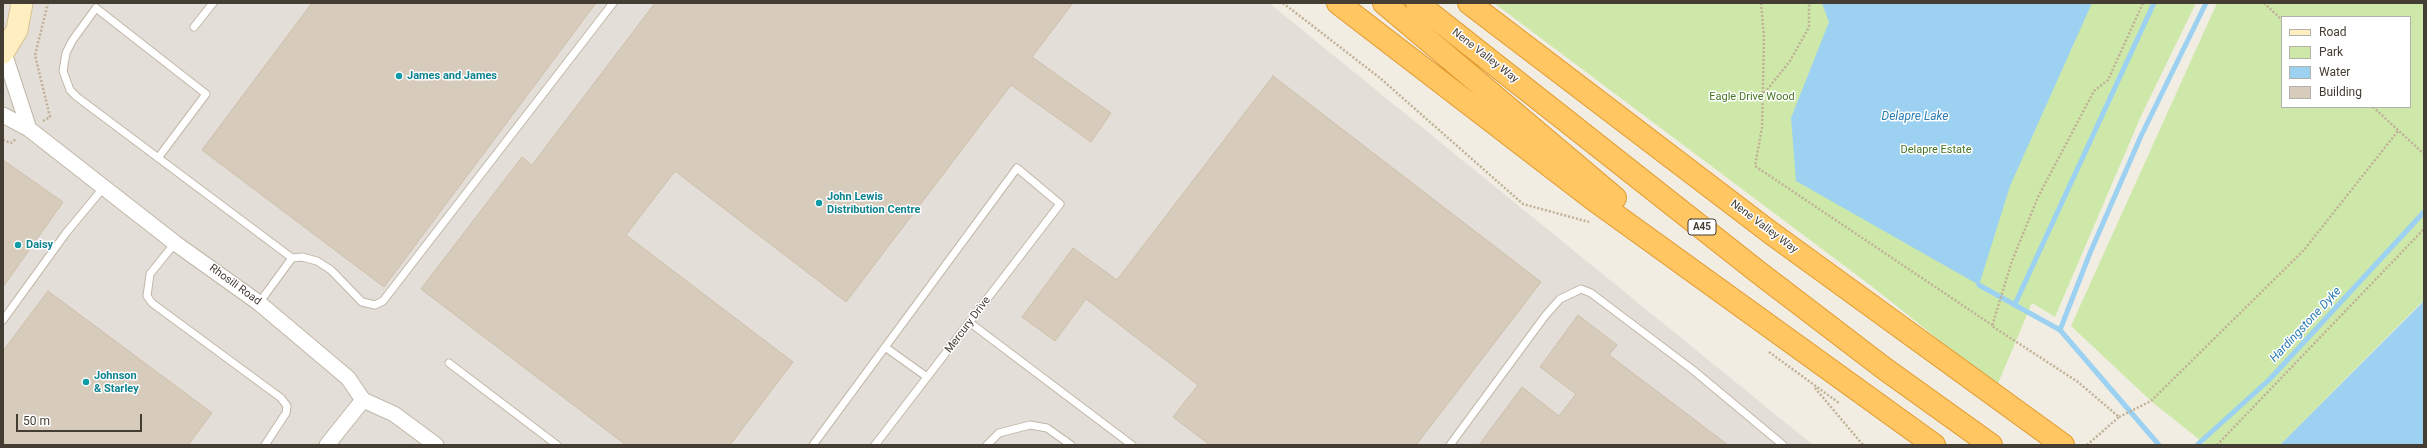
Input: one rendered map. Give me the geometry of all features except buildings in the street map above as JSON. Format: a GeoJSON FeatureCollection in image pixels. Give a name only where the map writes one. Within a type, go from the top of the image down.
{"type":"FeatureCollection","features":[{"type":"Feature","properties":{"kind":"highway"},"geometry":{"type":"LineString","coordinates":[[1338,3],[1594,199],[1934,445]]}},
{"type":"Feature","properties":{"kind":"highway"},"geometry":{"type":"LineString","coordinates":[[1384,3],[1734,300]]}},
{"type":"Feature","properties":{"kind":"highway","name":"Nene Valley Way"},"geometry":{"type":"LineString","coordinates":[[1418,3],[1764,277],[1885,369],[1991,445]]}},
{"type":"Feature","properties":{"kind":"highway","name":"Nene Valley Way"},"geometry":{"type":"LineString","coordinates":[[1469,3],[1771,233],[2062,445]]}},
{"type":"Feature","properties":{"kind":"street"},"geometry":{"type":"LineString","coordinates":[[22,3],[16,30],[3,53],[29,129]]}},
{"type":"Feature","properties":{"kind":"street","name":"Rhosili Road"},"geometry":{"type":"LineString","coordinates":[[3,115],[29,129],[175,242],[259,303],[348,378],[363,400]]}},
{"type":"Feature","properties":{"kind":"street"},"geometry":{"type":"LineString","coordinates":[[327,445],[363,400],[394,414],[436,445]]}},
{"type":"Feature","properties":{"kind":"lane"},"geometry":{"type":"LineString","coordinates":[[194,27],[213,3]]}},
{"type":"Feature","properties":{"kind":"lane"},"geometry":{"type":"LineString","coordinates":[[158,158],[206,94],[96,8],[68,46],[63,64],[67,84],[77,97],[158,158],[292,258],[307,258],[322,264],[342,280],[362,302],[369,305],[383,301],[613,3]]}},
{"type":"Feature","properties":{"kind":"lane","name":"Mercury Drive"},"geometry":{"type":"LineString","coordinates":[[878,444],[927,377],[1060,204],[1017,168],[885,347]]}},
{"type":"Feature","properties":{"kind":"lane"},"geometry":{"type":"LineString","coordinates":[[3,320],[66,233],[104,187]]}},
{"type":"Feature","properties":{"kind":"lane"},"geometry":{"type":"LineString","coordinates":[[175,242],[150,274],[147,296],[152,303],[281,398],[287,406],[286,413],[264,445]]}},
{"type":"Feature","properties":{"kind":"lane"},"geometry":{"type":"LineString","coordinates":[[259,303],[292,258]]}},
{"type":"Feature","properties":{"kind":"lane"},"geometry":{"type":"LineString","coordinates":[[1450,445],[1545,316],[1560,299],[1581,289],[1591,293],[1693,370],[1783,445]]}},
{"type":"Feature","properties":{"kind":"lane"},"geometry":{"type":"LineString","coordinates":[[969,322],[1132,445]]}},
{"type":"Feature","properties":{"kind":"lane"},"geometry":{"type":"LineString","coordinates":[[813,445],[885,347],[927,377]]}},
{"type":"Feature","properties":{"kind":"lane"},"geometry":{"type":"LineString","coordinates":[[450,363],[557,445]]}},
{"type":"Feature","properties":{"kind":"lane"},"geometry":{"type":"LineString","coordinates":[[987,445],[999,433],[1030,425],[1046,428],[1071,445]]}},
{"type":"Feature","properties":{"kind":"path"},"geometry":{"type":"LineString","coordinates":[[3,140],[11,143],[29,129],[50,117],[35,55],[48,3]]}},
{"type":"Feature","properties":{"kind":"path"},"geometry":{"type":"LineString","coordinates":[[1283,3],[1380,78],[1523,204],[1596,223]]}},
{"type":"Feature","properties":{"kind":"path"},"geometry":{"type":"LineString","coordinates":[[1761,3],[1764,38],[1762,128],[1755,166],[1992,326],[2078,382],[2119,417]]}},
{"type":"Feature","properties":{"kind":"path"},"geometry":{"type":"LineString","coordinates":[[1762,96],[1790,61],[1808,27],[1809,3]]}},
{"type":"Feature","properties":{"kind":"path"},"geometry":{"type":"LineString","coordinates":[[1992,326],[2012,261],[2038,197],[2094,91],[2108,80],[2143,3]]}},
{"type":"Feature","properties":{"kind":"path"},"geometry":{"type":"LineString","coordinates":[[2264,3],[2281,19]]}},
{"type":"Feature","properties":{"kind":"path"},"geometry":{"type":"LineString","coordinates":[[2374,108],[2424,154]]}},
{"type":"Feature","properties":{"kind":"path"},"geometry":{"type":"LineString","coordinates":[[2087,445],[2119,417],[2151,401],[2304,250],[2398,131]]}},
{"type":"Feature","properties":{"kind":"path"},"geometry":{"type":"LineString","coordinates":[[2217,445],[2424,229]]}},
{"type":"Feature","properties":{"kind":"path"},"geometry":{"type":"LineString","coordinates":[[1768,351],[1812,385],[1845,406]]}},
{"type":"Feature","properties":{"kind":"path"},"geometry":{"type":"LineString","coordinates":[[1812,385],[1844,420],[1863,445]]}},
{"type":"Feature","properties":{"kind":"shaded area"},"geometry":{"type":"Polygon","coordinates":[[[3,3],[1269,3],[1813,445],[3,445],[3,3]]]}},
{"type":"Feature","properties":{"kind":"green space","name":"Delapre Estate"},"geometry":{"type":"Polygon","coordinates":[[[1494,3],[2196,3],[2141,116],[2055,317],[2032,303],[1997,386],[1870,285],[1494,3]]]}},
{"type":"Feature","properties":{"kind":"green space"},"geometry":{"type":"Polygon","coordinates":[[[2217,3],[2424,3],[2424,300],[2280,445],[2206,445],[2151,401],[2071,326],[2217,3]]]}},
{"type":"Feature","properties":{"kind":"water","name":"Delapre Lake"},"geometry":{"type":"Polygon","coordinates":[[[1822,3],[2092,3],[2010,186],[1979,285],[1796,181],[1791,118],[1829,22],[1822,3]]]}},
{"type":"Feature","properties":{"kind":"water"},"geometry":{"type":"Polygon","coordinates":[[[2424,300],[2424,445],[2280,445],[2421,304],[2424,300]]]}},
{"type":"Feature","properties":{"kind":"waterway"},"geometry":{"type":"LineString","coordinates":[[2015,304],[2154,3]]}},
{"type":"Feature","properties":{"kind":"waterway"},"geometry":{"type":"LineString","coordinates":[[2060,330],[2090,253],[2141,136],[2206,3]]}},
{"type":"Feature","properties":{"kind":"waterway","name":"Hardingstone Dyke"},"geometry":{"type":"LineString","coordinates":[[2197,445],[2269,380],[2424,212]]}},
{"type":"Feature","properties":{"kind":"waterway"},"geometry":{"type":"LineString","coordinates":[[1979,285],[2060,330],[2159,445]]}},
{"type":"Feature","properties":{"kind":"place","name":"James and James"},"geometry":{"type":"Point","coordinates":[399,76]}},
{"type":"Feature","properties":{"kind":"place","name":"John Lewis Distribution Centre"},"geometry":{"type":"Point","coordinates":[819,203]}},
{"type":"Feature","properties":{"kind":"place","name":"Daisy"},"geometry":{"type":"Point","coordinates":[18,245]}},
{"type":"Feature","properties":{"kind":"place","name":"Johnson & Starley"},"geometry":{"type":"Point","coordinates":[86,382]}},
{"type":"Feature","properties":{"kind":"park label","name":"Eagle Drive Wood"},"geometry":{"type":"Point","coordinates":[1752,97]}}]}
